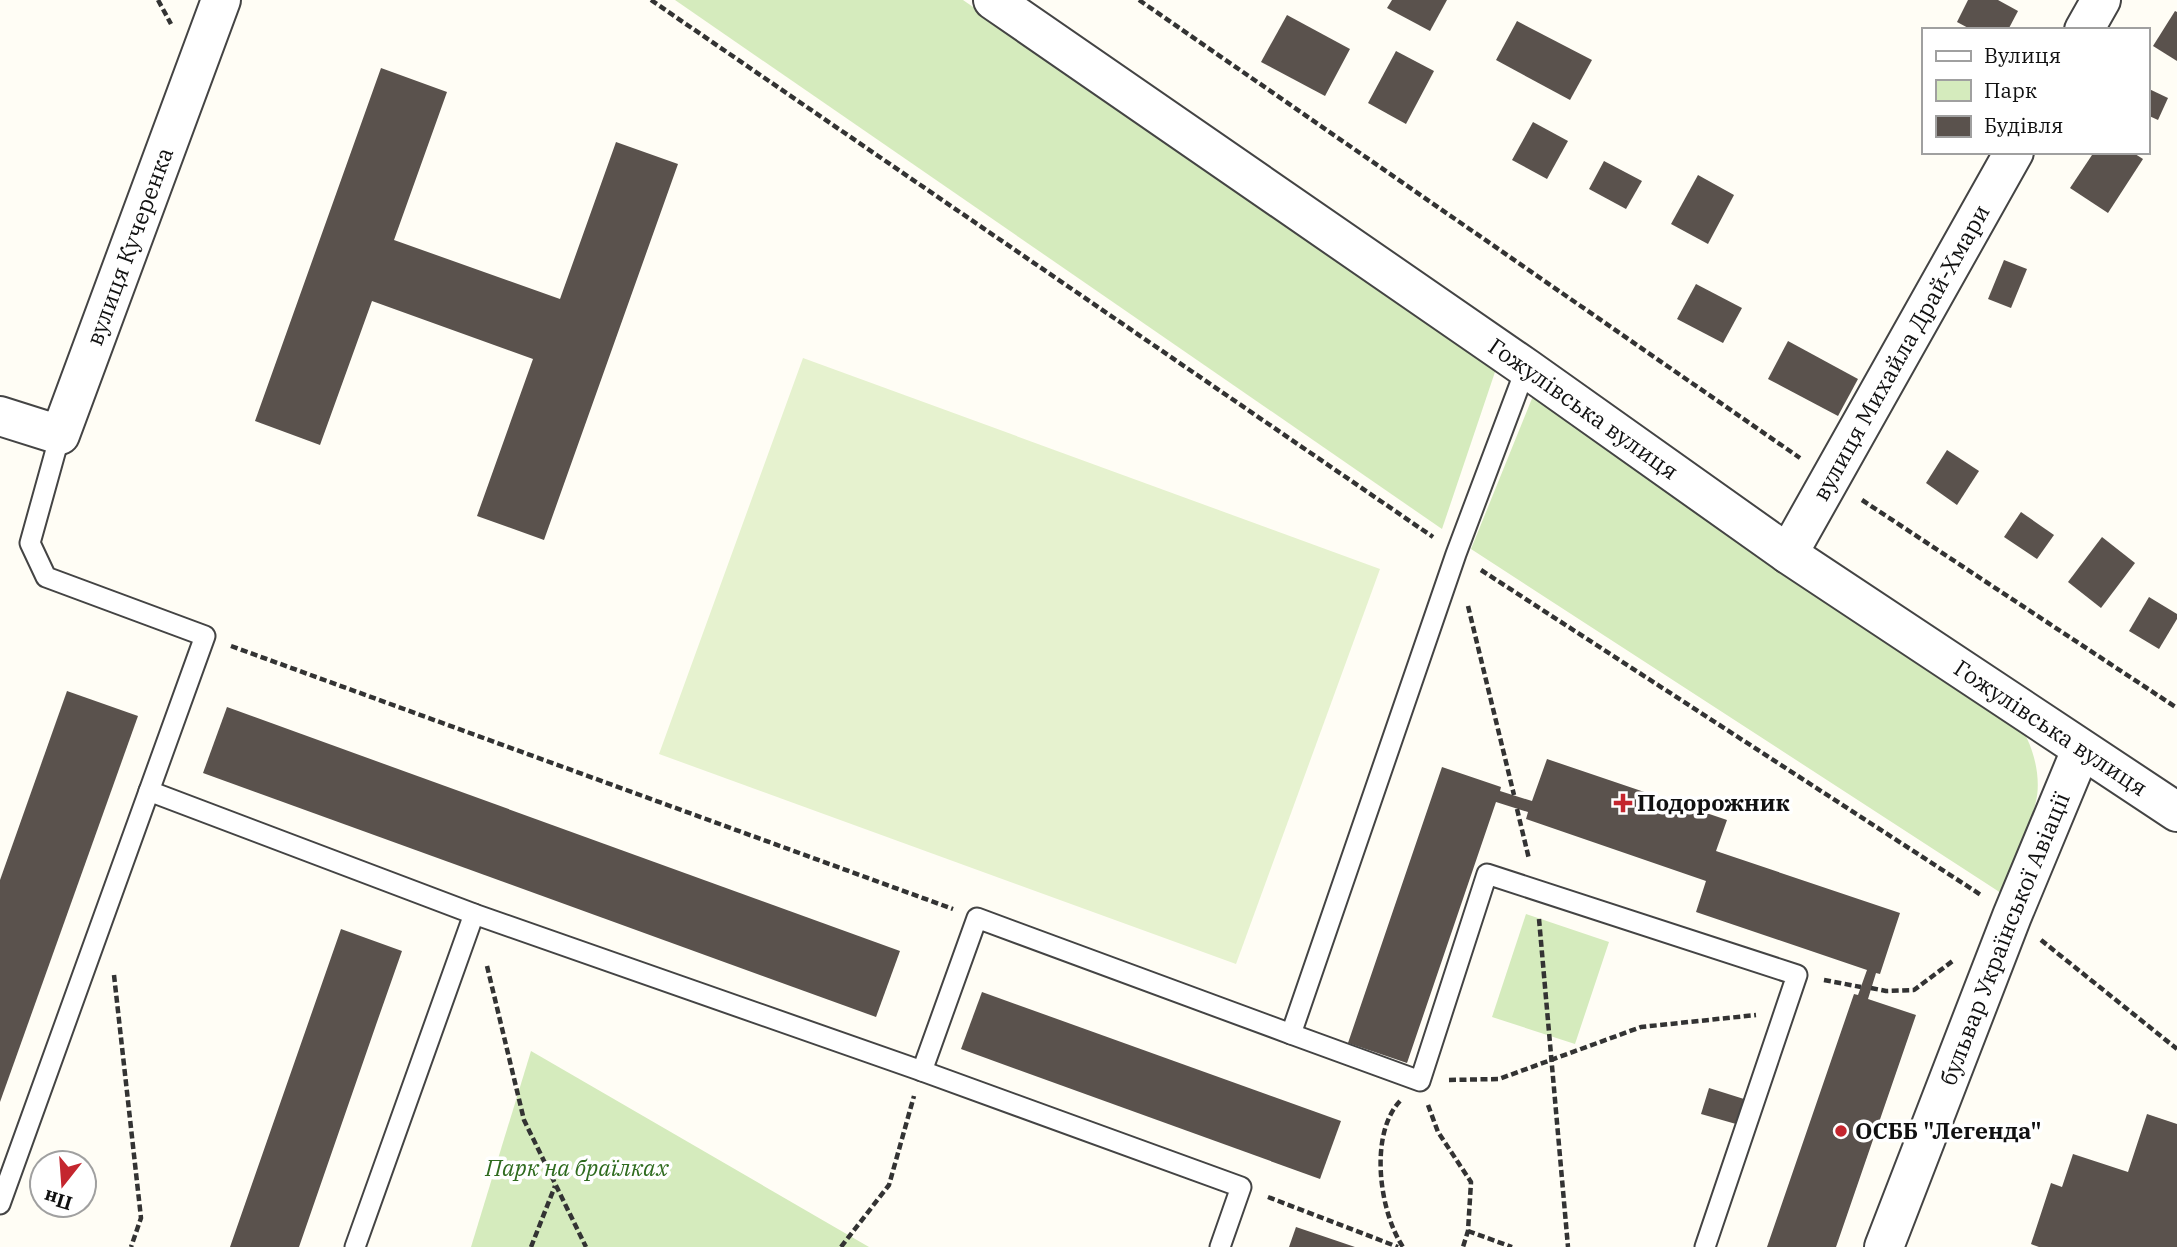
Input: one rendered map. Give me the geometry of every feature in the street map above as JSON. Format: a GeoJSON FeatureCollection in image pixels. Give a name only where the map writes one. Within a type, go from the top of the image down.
{"type":"FeatureCollection","features":[{"type":"Feature","properties":{"kind":"street","name":"вулиця Кучеренка"},"geometry":{"type":"LineString","coordinates":[[60,435],[221,0]]}},
{"type":"Feature","properties":{"kind":"street","name":"Гожулівська вулиця"},"geometry":{"type":"LineString","coordinates":[[993,0],[1526,368],[1788,554],[2177,812]]}},
{"type":"Feature","properties":{"kind":"street"},"geometry":{"type":"LineString","coordinates":[[2085,28],[2101,0]]}},
{"type":"Feature","properties":{"kind":"street","name":"вулиця Михайла Драй-Хмари"},"geometry":{"type":"LineString","coordinates":[[1788,554],[2013,154]]}},
{"type":"Feature","properties":{"kind":"street"},"geometry":{"type":"LineString","coordinates":[[0,416],[60,435]]}},
{"type":"Feature","properties":{"kind":"street","name":"бульвар Української Авіації"},"geometry":{"type":"LineString","coordinates":[[1893,1244],[2012,916],[2081,750]]}},
{"type":"Feature","properties":{"kind":"lane"},"geometry":{"type":"LineString","coordinates":[[1291,1034],[1456,554],[1526,368]]}},
{"type":"Feature","properties":{"kind":"lane"},"geometry":{"type":"LineString","coordinates":[[0,1204],[205,636],[46,577],[30,543],[60,435]]}},
{"type":"Feature","properties":{"kind":"lane"},"geometry":{"type":"LineString","coordinates":[[149,791],[474,914],[922,1071],[1241,1187],[1220,1247]]}},
{"type":"Feature","properties":{"kind":"lane"},"geometry":{"type":"LineString","coordinates":[[922,1071],[977,918],[1420,1081],[1487,874],[1797,975],[1705,1247]]}},
{"type":"Feature","properties":{"kind":"lane"},"geometry":{"type":"LineString","coordinates":[[355,1247],[474,914]]}},
{"type":"Feature","properties":{"kind":"path"},"geometry":{"type":"LineString","coordinates":[[651,0],[1456,554],[2012,916],[2177,1049]]}},
{"type":"Feature","properties":{"kind":"path"},"geometry":{"type":"LineString","coordinates":[[1139,0],[1830,479],[2177,708]]}},
{"type":"Feature","properties":{"kind":"path"},"geometry":{"type":"LineString","coordinates":[[1456,554],[1514,795]]}},
{"type":"Feature","properties":{"kind":"path"},"geometry":{"type":"LineString","coordinates":[[205,636],[977,918]]}},
{"type":"Feature","properties":{"kind":"path"},"geometry":{"type":"LineString","coordinates":[[1517,809],[1536,890],[1567,1247]]}},
{"type":"Feature","properties":{"kind":"path"},"geometry":{"type":"LineString","coordinates":[[106,909],[141,1218],[131,1247]]}},
{"type":"Feature","properties":{"kind":"path"},"geometry":{"type":"LineString","coordinates":[[474,914],[524,1120],[586,1247]]}},
{"type":"Feature","properties":{"kind":"path"},"geometry":{"type":"LineString","coordinates":[[1871,988],[1914,990],[1957,957]]}},
{"type":"Feature","properties":{"kind":"path"},"geometry":{"type":"LineString","coordinates":[[1401,1247],[1385,1203],[1381,1137],[1391,1111],[1420,1081],[1499,1079],[1640,1027],[1762,1014],[1797,975],[1861,987]]}},
{"type":"Feature","properties":{"kind":"path"},"geometry":{"type":"LineString","coordinates":[[841,1247],[889,1185],[922,1071]]}},
{"type":"Feature","properties":{"kind":"path"},"geometry":{"type":"LineString","coordinates":[[1420,1081],[1438,1132],[1471,1182],[1468,1231],[1463,1247]]}},
{"type":"Feature","properties":{"kind":"path"},"geometry":{"type":"LineString","coordinates":[[531,1247],[556,1185]]}},
{"type":"Feature","properties":{"kind":"path"},"geometry":{"type":"LineString","coordinates":[[1241,1187],[1401,1247]]}},
{"type":"Feature","properties":{"kind":"path"},"geometry":{"type":"LineString","coordinates":[[1468,1231],[1512,1247]]}},
{"type":"Feature","properties":{"kind":"green space"},"geometry":{"type":"Polygon","coordinates":[[[675,0],[963,0],[1496,369],[1442,529],[675,0]]]}},
{"type":"Feature","properties":{"kind":"green space"},"geometry":{"type":"Polygon","coordinates":[[[803,358],[1380,569],[1236,964],[659,754],[803,358]]]}},
{"type":"Feature","properties":{"kind":"green space"},"geometry":{"type":"Polygon","coordinates":[[[1535,391],[2024,733],[2036,766],[2037,793],[2033,812],[2001,893],[1471,549],[1535,391]]]}},
{"type":"Feature","properties":{"kind":"green space"},"geometry":{"type":"Polygon","coordinates":[[[1526,914],[1609,942],[1575,1044],[1492,1017],[1526,914]]]}},
{"type":"Feature","properties":{"kind":"green space","name":"Парк на браїлках"},"geometry":{"type":"Polygon","coordinates":[[[531,1051],[869,1247],[471,1247],[531,1051]]]}},
{"type":"Feature","properties":{"kind":"building"},"geometry":{"type":"Polygon","coordinates":[[[1392,0],[1447,0],[1430,31],[1387,8],[1392,0]]]}},
{"type":"Feature","properties":{"kind":"building"},"geometry":{"type":"Polygon","coordinates":[[[1968,0],[1998,0],[2018,11],[2009,28],[1968,28],[1957,22],[1968,0]]]}},
{"type":"Feature","properties":{"kind":"building"},"geometry":{"type":"Polygon","coordinates":[[[2175,11],[2177,12],[2177,61],[2153,46],[2175,11]]]}},
{"type":"Feature","properties":{"kind":"building"},"geometry":{"type":"Polygon","coordinates":[[[1287,15],[1350,49],[1325,96],[1261,62],[1287,15]]]}},
{"type":"Feature","properties":{"kind":"building"},"geometry":{"type":"Polygon","coordinates":[[[1517,21],[1592,60],[1570,100],[1496,60],[1517,21]]]}},
{"type":"Feature","properties":{"kind":"building"},"geometry":{"type":"Polygon","coordinates":[[[1396,51],[1434,71],[1406,124],[1368,103],[1396,51]]]}},
{"type":"Feature","properties":{"kind":"building"},"geometry":{"type":"Polygon","coordinates":[[[381,68],[447,92],[394,240],[560,299],[616,142],[678,164],[544,540],[477,516],[533,359],[372,301],[320,445],[255,421],[381,68]]]}},
{"type":"Feature","properties":{"kind":"building"},"geometry":{"type":"Polygon","coordinates":[[[2149,89],[2168,98],[2158,120],[2149,116],[2149,89]]]}},
{"type":"Feature","properties":{"kind":"building"},"geometry":{"type":"Polygon","coordinates":[[[1533,122],[1568,141],[1547,179],[1512,160],[1533,122]]]}},
{"type":"Feature","properties":{"kind":"building"},"geometry":{"type":"Polygon","coordinates":[[[2093,154],[2135,154],[2143,159],[2108,213],[2070,188],[2093,154]]]}},
{"type":"Feature","properties":{"kind":"building"},"geometry":{"type":"Polygon","coordinates":[[[1604,161],[1642,181],[1626,209],[1589,189],[1604,161]]]}},
{"type":"Feature","properties":{"kind":"building"},"geometry":{"type":"Polygon","coordinates":[[[1698,175],[1734,195],[1708,244],[1671,224],[1698,175]]]}},
{"type":"Feature","properties":{"kind":"building"},"geometry":{"type":"Polygon","coordinates":[[[2004,260],[2027,269],[2011,308],[1988,299],[2004,260]]]}},
{"type":"Feature","properties":{"kind":"building"},"geometry":{"type":"Polygon","coordinates":[[[1696,284],[1742,308],[1723,343],[1677,319],[1696,284]]]}},
{"type":"Feature","properties":{"kind":"building"},"geometry":{"type":"Polygon","coordinates":[[[1788,341],[1858,379],[1838,416],[1768,379],[1788,341]]]}},
{"type":"Feature","properties":{"kind":"building"},"geometry":{"type":"Polygon","coordinates":[[[1947,450],[1979,471],[1957,505],[1926,483],[1947,450]]]}},
{"type":"Feature","properties":{"kind":"building"},"geometry":{"type":"Polygon","coordinates":[[[2021,512],[2054,535],[2037,559],[2004,537],[2021,512]]]}},
{"type":"Feature","properties":{"kind":"building"},"geometry":{"type":"Polygon","coordinates":[[[2102,537],[2135,563],[2101,608],[2068,582],[2102,537]]]}},
{"type":"Feature","properties":{"kind":"building"},"geometry":{"type":"Polygon","coordinates":[[[2149,597],[2177,614],[2177,619],[2159,649],[2129,631],[2149,597]]]}},
{"type":"Feature","properties":{"kind":"building"},"geometry":{"type":"Polygon","coordinates":[[[67,691],[138,716],[0,1102],[0,880],[67,691]]]}},
{"type":"Feature","properties":{"kind":"building"},"geometry":{"type":"Polygon","coordinates":[[[227,707],[900,951],[876,1017],[203,773],[227,707]]]}},
{"type":"Feature","properties":{"kind":"building"},"geometry":{"type":"Polygon","coordinates":[[[1547,759],[1727,820],[1716,851],[1900,913],[1880,974],[1876,973],[1868,999],[1916,1015],[1836,1247],[1767,1247],[1854,994],[1858,995],[1867,970],[1696,912],[1706,881],[1526,819],[1528,812],[1496,802],[1407,1063],[1348,1043],[1442,767],[1501,787],[1500,791],[1532,801],[1547,759]]]}},
{"type":"Feature","properties":{"kind":"building"},"geometry":{"type":"Polygon","coordinates":[[[341,929],[402,951],[299,1247],[230,1247],[341,929]]]}},
{"type":"Feature","properties":{"kind":"building"},"geometry":{"type":"Polygon","coordinates":[[[982,992],[1341,1121],[1320,1179],[961,1049],[982,992]]]}},
{"type":"Feature","properties":{"kind":"building"},"geometry":{"type":"Polygon","coordinates":[[[1709,1088],[1744,1099],[1736,1124],[1701,1114],[1709,1088]]]}},
{"type":"Feature","properties":{"kind":"building"},"geometry":{"type":"Polygon","coordinates":[[[2147,1114],[2177,1124],[2177,1247],[2039,1247],[2031,1244],[2051,1183],[2062,1187],[2073,1154],[2128,1172],[2147,1114]]]}},
{"type":"Feature","properties":{"kind":"building"},"geometry":{"type":"Polygon","coordinates":[[[1296,1227],[1355,1247],[1289,1247],[1296,1227]]]}},
{"type":"Feature","properties":{"kind":"place","name":"Подорожник"},"geometry":{"type":"Point","coordinates":[1623,803]}},
{"type":"Feature","properties":{"kind":"place","name":"ОСББ \"Легенда\""},"geometry":{"type":"Point","coordinates":[1841,1131]}}]}
